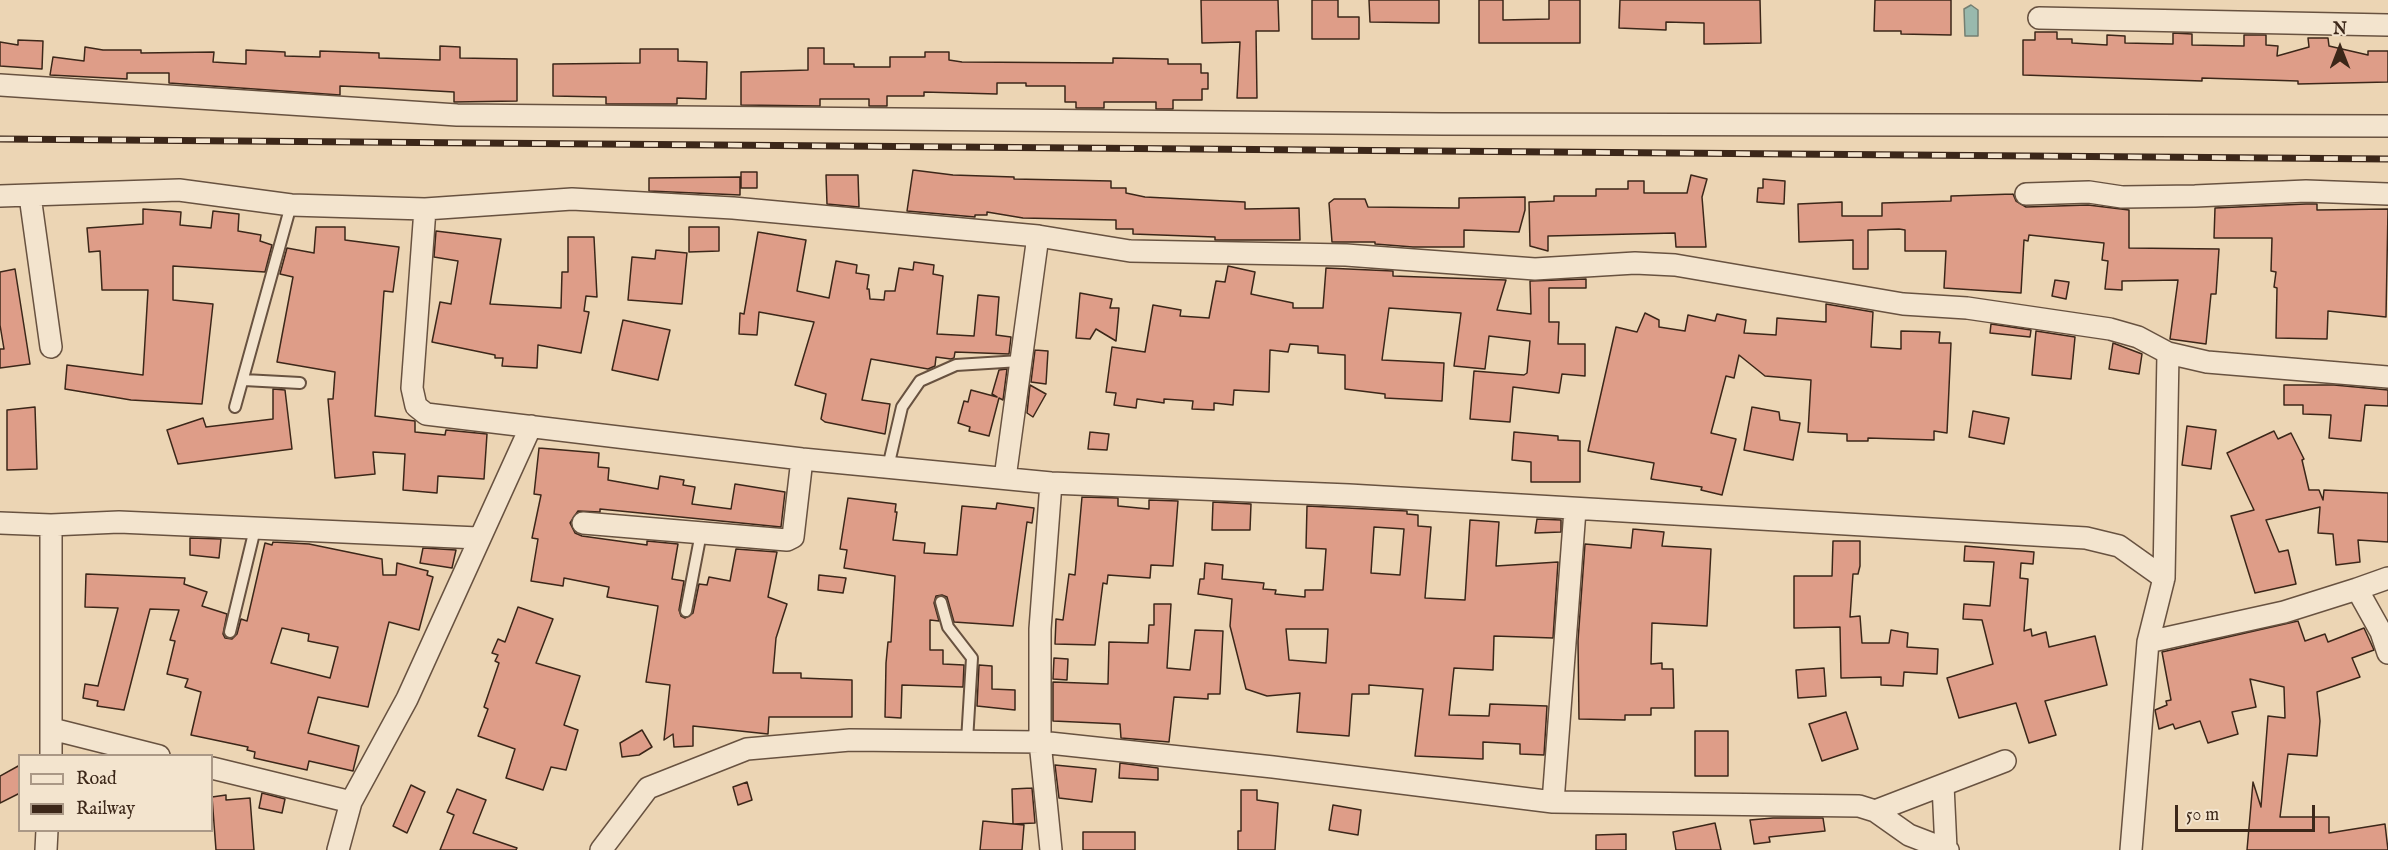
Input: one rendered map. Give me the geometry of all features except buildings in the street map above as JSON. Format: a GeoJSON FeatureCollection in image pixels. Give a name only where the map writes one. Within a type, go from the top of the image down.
{"type":"FeatureCollection","features":[{"type":"Feature","properties":{"kind":"street"},"geometry":{"type":"LineString","coordinates":[[2039,18],[2388,25]]}},
{"type":"Feature","properties":{"kind":"street"},"geometry":{"type":"LineString","coordinates":[[0,85],[457,115],[1430,123],[2388,126]]}},
{"type":"Feature","properties":{"kind":"street"},"geometry":{"type":"LineString","coordinates":[[0,196],[179,190],[291,205],[425,209],[572,199],[733,208],[1038,236],[1130,251],[1346,255],[1535,269],[1635,263],[1676,265],[1903,304],[1967,308],[2110,329],[2138,337],[2168,352],[2207,362],[2388,377]]}},
{"type":"Feature","properties":{"kind":"street"},"geometry":{"type":"LineString","coordinates":[[2026,194],[2089,192],[2122,197],[2306,191],[2388,194]]}},
{"type":"Feature","properties":{"kind":"street"},"geometry":{"type":"LineString","coordinates":[[30,196],[51,347]]}},
{"type":"Feature","properties":{"kind":"street"},"geometry":{"type":"LineString","coordinates":[[425,209],[412,388],[416,405],[426,414],[802,459],[1050,483],[1349,495],[1575,510],[1943,528],[2086,538],[2119,546],[2164,578]]}},
{"type":"Feature","properties":{"kind":"street"},"geometry":{"type":"LineString","coordinates":[[1005,478],[1038,236]]}},
{"type":"Feature","properties":{"kind":"street"},"geometry":{"type":"LineString","coordinates":[[2131,850],[2148,642],[2164,578],[2168,352]]}},
{"type":"Feature","properties":{"kind":"street"},"geometry":{"type":"LineString","coordinates":[[338,850],[351,802],[407,699],[468,566],[478,537],[531,426]]}},
{"type":"Feature","properties":{"kind":"street"},"geometry":{"type":"LineString","coordinates":[[583,523],[787,540],[793,537],[802,459]]}},
{"type":"Feature","properties":{"kind":"street"},"geometry":{"type":"LineString","coordinates":[[1050,483],[1040,629],[1040,742],[1052,850]]}},
{"type":"Feature","properties":{"kind":"street"},"geometry":{"type":"LineString","coordinates":[[1552,802],[1575,510]]}},
{"type":"Feature","properties":{"kind":"street"},"geometry":{"type":"LineString","coordinates":[[0,522],[51,525],[119,522],[478,537]]}},
{"type":"Feature","properties":{"kind":"street"},"geometry":{"type":"LineString","coordinates":[[51,525],[51,754]]}},
{"type":"Feature","properties":{"kind":"street"},"geometry":{"type":"LineString","coordinates":[[2148,642],[2284,612],[2388,578]]}},
{"type":"Feature","properties":{"kind":"street"},"geometry":{"type":"LineString","coordinates":[[2357,589],[2381,632],[2388,653]]}},
{"type":"Feature","properties":{"kind":"street"},"geometry":{"type":"LineString","coordinates":[[52,729],[151,754]]}},
{"type":"Feature","properties":{"kind":"street"},"geometry":{"type":"LineString","coordinates":[[601,850],[648,788],[747,750],[850,740],[1040,742],[1273,767],[1552,802],[1859,806],[1875,811],[1909,835],[1946,850],[1943,785]]}},
{"type":"Feature","properties":{"kind":"street"},"geometry":{"type":"LineString","coordinates":[[1875,811],[2006,761]]}},
{"type":"Feature","properties":{"kind":"street"},"geometry":{"type":"LineString","coordinates":[[213,768],[351,802]]}},
{"type":"Feature","properties":{"kind":"street"},"geometry":{"type":"LineString","coordinates":[[46,850],[47,832]]}},
{"type":"Feature","properties":{"kind":"lane"},"geometry":{"type":"LineString","coordinates":[[235,407],[291,205]]}},
{"type":"Feature","properties":{"kind":"lane"},"geometry":{"type":"LineString","coordinates":[[888,467],[902,407],[920,381],[956,365],[1020,361]]}},
{"type":"Feature","properties":{"kind":"lane"},"geometry":{"type":"LineString","coordinates":[[244,380],[300,383]]}},
{"type":"Feature","properties":{"kind":"lane"},"geometry":{"type":"LineString","coordinates":[[230,632],[255,529]]}},
{"type":"Feature","properties":{"kind":"lane"},"geometry":{"type":"LineString","coordinates":[[686,611],[701,533]]}},
{"type":"Feature","properties":{"kind":"lane"},"geometry":{"type":"LineString","coordinates":[[941,602],[948,627],[972,658],[967,741]]}},
{"type":"Feature","properties":{"kind":"shaded area"},"geometry":{"type":"Polygon","coordinates":[[[1971,5],[1978,10],[1978,36],[1965,36],[1964,9],[1971,5]]]}},
{"type":"Feature","properties":{"kind":"railway"},"geometry":{"type":"LineString","coordinates":[[0,139],[2388,159]]}}]}
